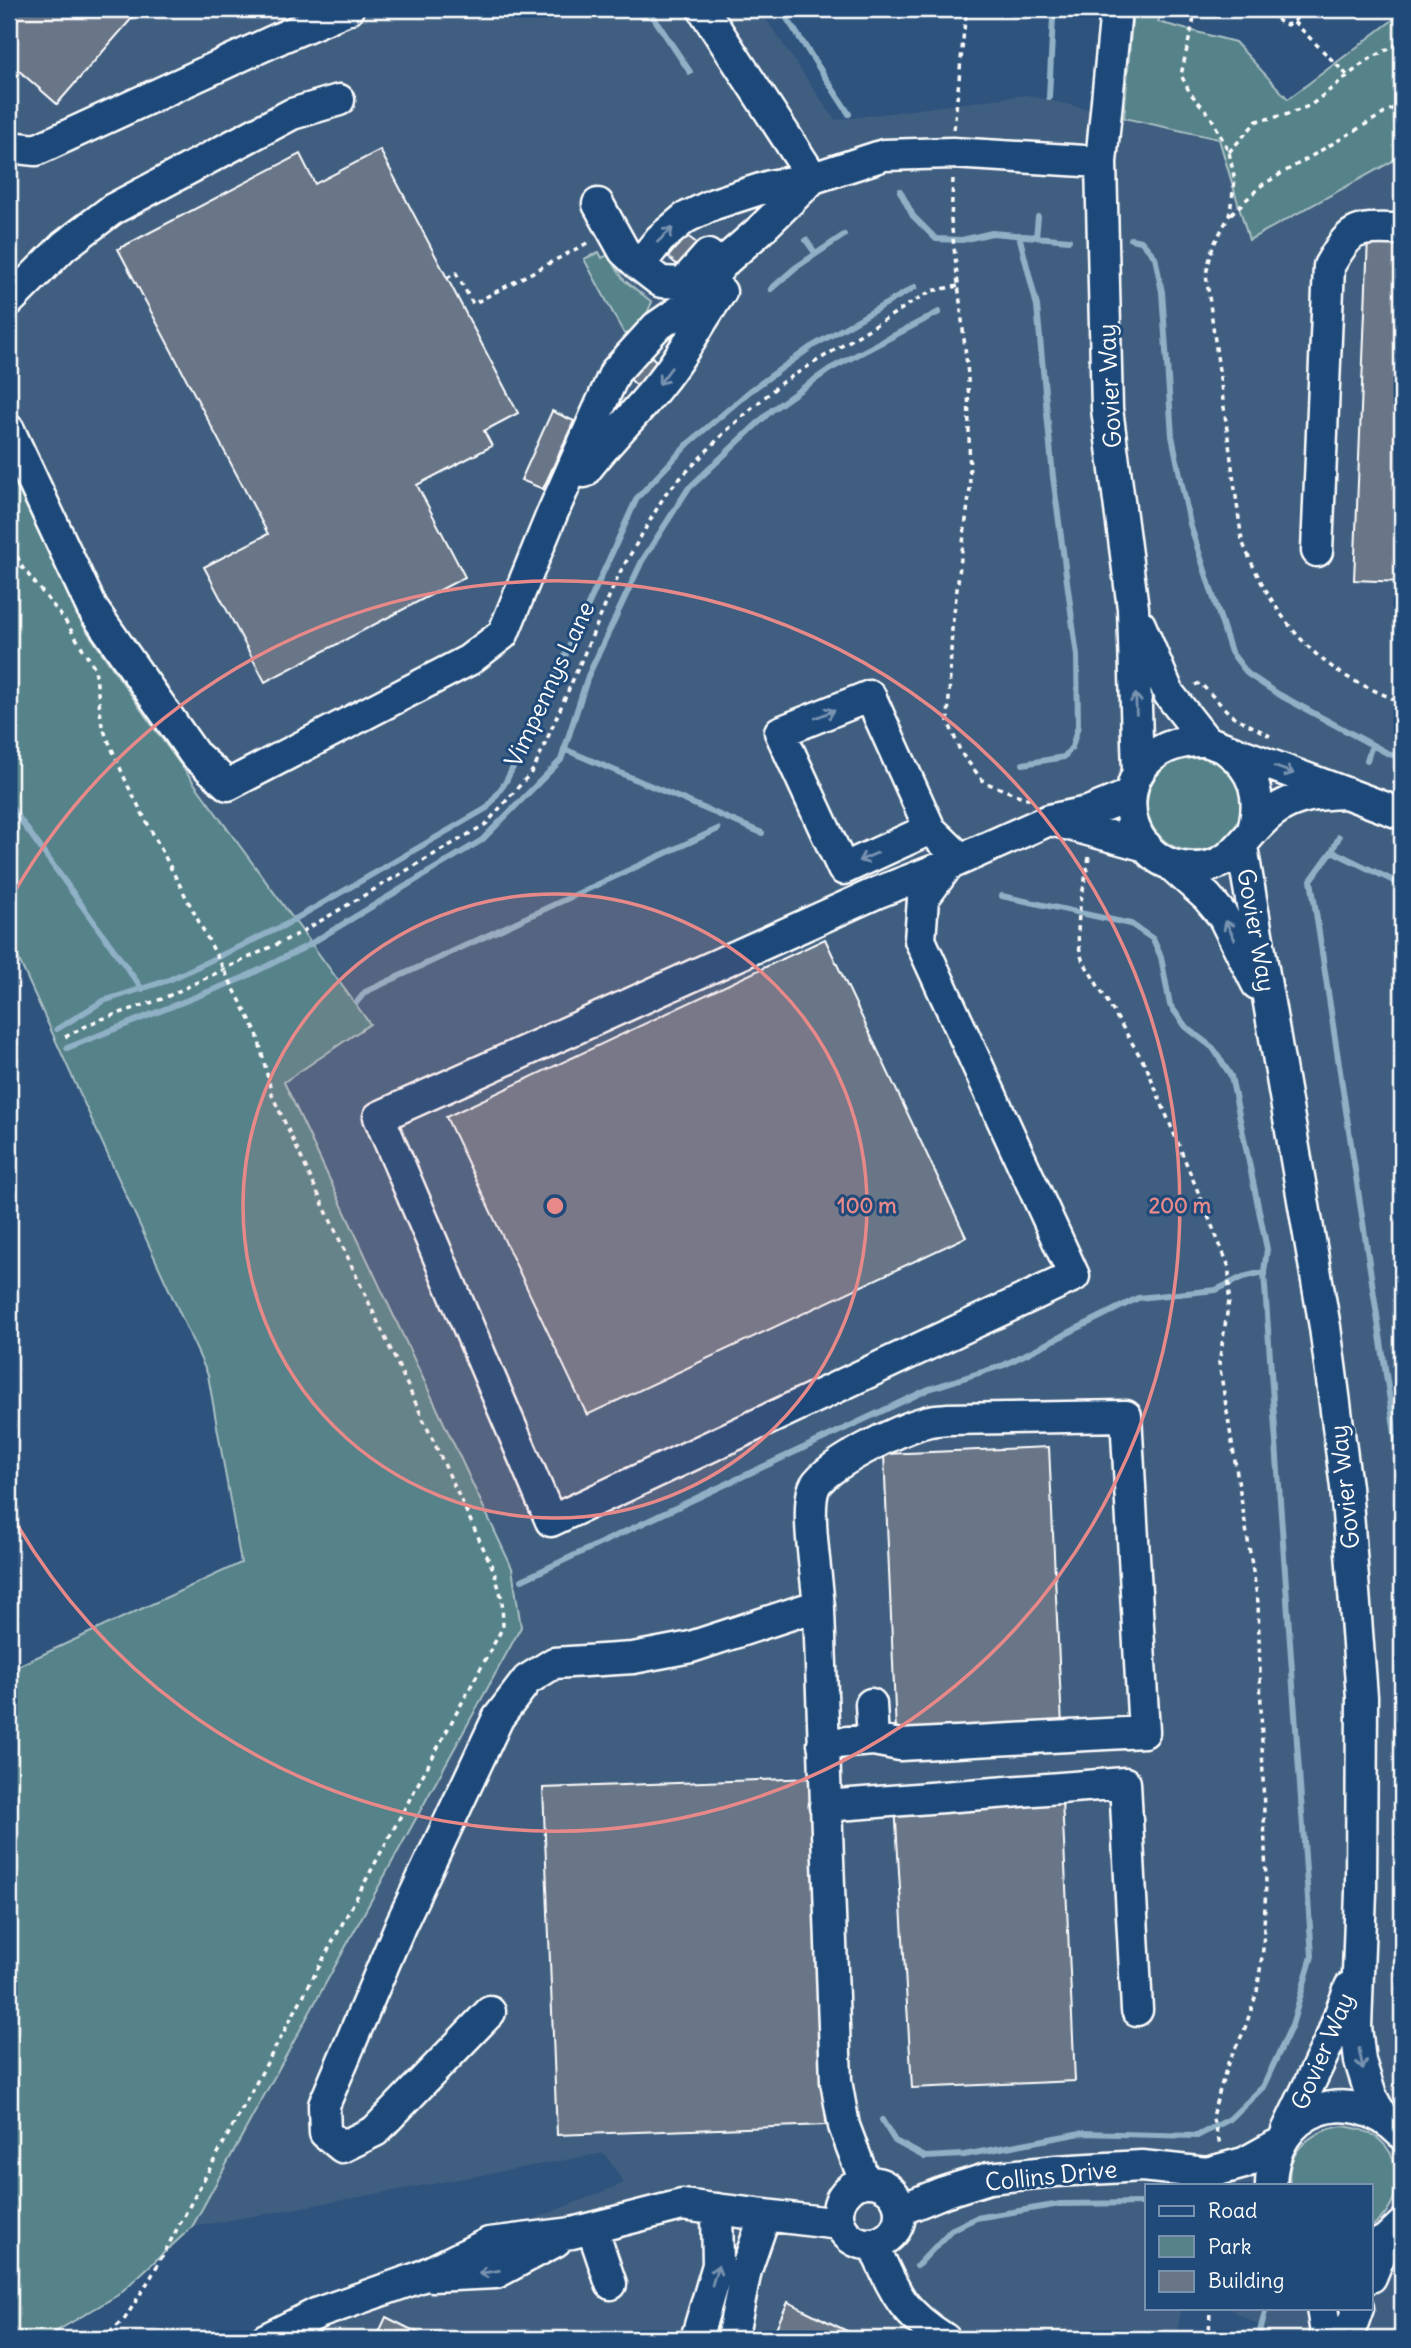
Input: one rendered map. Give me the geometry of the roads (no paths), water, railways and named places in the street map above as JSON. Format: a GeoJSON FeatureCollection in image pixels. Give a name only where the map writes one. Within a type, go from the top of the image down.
{"type":"FeatureCollection","features":[{"type":"Feature","properties":{"kind":"street"},"geometry":{"type":"LineString","coordinates":[[9,147],[36,150],[348,9]]}},
{"type":"Feature","properties":{"kind":"street"},"geometry":{"type":"LineString","coordinates":[[703,9],[813,178]]}},
{"type":"Feature","properties":{"kind":"street","name":"Govier Way"},"geometry":{"type":"LineString","coordinates":[[1116,9],[1101,162],[1107,409],[1133,608],[1134,784]]}},
{"type":"Feature","properties":{"kind":"street"},"geometry":{"type":"LineString","coordinates":[[9,302],[64,246],[113,209],[292,114],[339,100]]}},
{"type":"Feature","properties":{"kind":"street"},"geometry":{"type":"LineString","coordinates":[[650,273],[660,239],[685,218],[770,186],[813,178],[884,155],[952,153],[1101,162]]}},
{"type":"Feature","properties":{"kind":"street"},"geometry":{"type":"LineString","coordinates":[[9,430],[92,608],[194,754],[228,785],[469,660],[503,634],[552,514],[615,372],[656,327],[688,305],[726,260],[813,178]]}},
{"type":"Feature","properties":{"kind":"street"},"geometry":{"type":"LineString","coordinates":[[598,204],[624,251],[650,273],[668,297],[656,327]]}},
{"type":"Feature","properties":{"kind":"street"},"geometry":{"type":"LineString","coordinates":[[650,273],[683,283],[722,241],[780,210]]}},
{"type":"Feature","properties":{"kind":"street"},"geometry":{"type":"LineString","coordinates":[[1317,551],[1329,266],[1343,241],[1361,229],[1402,229]]}},
{"type":"Feature","properties":{"kind":"street"},"geometry":{"type":"LineString","coordinates":[[552,514],[608,440],[661,382],[682,353],[701,319],[742,263],[758,232]]}},
{"type":"Feature","properties":{"kind":"street","name":"Govier Way"},"geometry":{"type":"LineString","coordinates":[[1133,608],[1169,694],[1215,744]]}},
{"type":"Feature","properties":{"kind":"street"},"geometry":{"type":"LineString","coordinates":[[930,829],[843,869],[780,732],[870,696],[930,829],[954,862]]}},
{"type":"Feature","properties":{"kind":"street"},"geometry":{"type":"LineString","coordinates":[[1345,793],[1308,795],[1275,810],[1227,859],[1209,866],[1189,868],[1170,864],[1146,846],[1136,831],[1130,813],[1134,784],[1150,757],[1167,746],[1186,740],[1215,744],[1402,814]]}},
{"type":"Feature","properties":{"kind":"street"},"geometry":{"type":"LineString","coordinates":[[1215,744],[1239,758],[1251,774],[1257,792],[1258,811],[1247,839]]}},
{"type":"Feature","properties":{"kind":"street"},"geometry":{"type":"LineString","coordinates":[[954,862],[923,899],[920,940],[1073,1276],[551,1521],[379,1117],[876,893],[954,862],[1042,809],[1088,812],[1134,784]]}},
{"type":"Feature","properties":{"kind":"street"},"geometry":{"type":"LineString","coordinates":[[1042,809],[1092,832],[1146,846]]}},
{"type":"Feature","properties":{"kind":"street","name":"Govier Way"},"geometry":{"type":"LineString","coordinates":[[1247,839],[1272,1013],[1325,1326],[1346,1487],[1362,1698],[1356,2027],[1360,2061],[1371,2096],[1394,2125]]}},
{"type":"Feature","properties":{"kind":"street","name":"Govier Way"},"geometry":{"type":"LineString","coordinates":[[1170,864],[1207,897],[1223,916],[1272,1013]]}},
{"type":"Feature","properties":{"kind":"street"},"geometry":{"type":"LineString","coordinates":[[823,1744],[873,1740],[900,1745],[1144,1732],[1126,1416],[947,1419],[925,1422],[860,1450],[823,1476],[814,1487],[811,1508],[819,1605],[823,1744],[825,1806],[836,2081],[844,2126],[864,2182]]}},
{"type":"Feature","properties":{"kind":"street"},"geometry":{"type":"LineString","coordinates":[[491,2012],[375,2132],[342,2147],[325,2133],[324,2105],[401,1924],[498,1718],[527,1680],[554,1663],[633,1658],[691,1647],[819,1605]]}},
{"type":"Feature","properties":{"kind":"street"},"geometry":{"type":"LineString","coordinates":[[871,1704],[873,1740]]}},
{"type":"Feature","properties":{"kind":"street"},"geometry":{"type":"LineString","coordinates":[[825,1806],[1125,1783],[1137,2010]]}},
{"type":"Feature","properties":{"kind":"street","name":"Govier Way"},"geometry":{"type":"LineString","coordinates":[[1270,2184],[1272,2163],[1331,2038],[1357,1967]]}},
{"type":"Feature","properties":{"kind":"street","name":"Collins Drive"},"geometry":{"type":"LineString","coordinates":[[900,2210],[989,2178],[1056,2171],[1142,2166],[1216,2179],[1283,2138],[1301,2120],[1320,2110],[1340,2106],[1361,2108],[1394,2125]]}},
{"type":"Feature","properties":{"kind":"street"},"geometry":{"type":"LineString","coordinates":[[864,2182],[881,2185],[891,2192],[900,2210],[898,2224],[892,2234],[873,2244],[855,2241],[845,2233],[837,2215],[841,2198],[854,2185],[864,2182]]}},
{"type":"Feature","properties":{"kind":"street"},"geometry":{"type":"LineString","coordinates":[[266,2339],[318,2313],[420,2277],[496,2273],[582,2230],[682,2205],[839,2224]]}},
{"type":"Feature","properties":{"kind":"street"},"geometry":{"type":"LineString","coordinates":[[696,2339],[718,2265],[718,2209]]}},
{"type":"Feature","properties":{"kind":"street"},"geometry":{"type":"LineString","coordinates":[[732,2339],[746,2270],[765,2215]]}},
{"type":"Feature","properties":{"kind":"street"},"geometry":{"type":"LineString","coordinates":[[582,2230],[611,2284]]}},
{"type":"Feature","properties":{"kind":"street"},"geometry":{"type":"LineString","coordinates":[[1372,2274],[1386,2238]]}},
{"type":"Feature","properties":{"kind":"street"},"geometry":{"type":"LineString","coordinates":[[873,2244],[900,2302],[919,2322],[945,2339]]}},
{"type":"Feature","properties":{"kind":"street"},"geometry":{"type":"LineString","coordinates":[[1322,2310],[1327,2339]]}},
{"type":"Feature","properties":{"kind":"street"},"geometry":{"type":"LineString","coordinates":[[1346,2339],[1357,2310]]}},
{"type":"Feature","properties":{"kind":"waterway"},"geometry":{"type":"LineString","coordinates":[[648,9],[690,72]]}},
{"type":"Feature","properties":{"kind":"waterway"},"geometry":{"type":"LineString","coordinates":[[781,9],[849,114]]}},
{"type":"Feature","properties":{"kind":"waterway"},"geometry":{"type":"LineString","coordinates":[[1049,97],[1053,17]]}},
{"type":"Feature","properties":{"kind":"waterway"},"geometry":{"type":"LineString","coordinates":[[900,191],[913,216],[936,239],[962,240],[992,233],[1069,240]]}},
{"type":"Feature","properties":{"kind":"waterway"},"geometry":{"type":"LineString","coordinates":[[1036,237],[1038,217]]}},
{"type":"Feature","properties":{"kind":"waterway"},"geometry":{"type":"LineString","coordinates":[[771,289],[795,268],[844,235]]}},
{"type":"Feature","properties":{"kind":"waterway"},"geometry":{"type":"LineString","coordinates":[[1019,235],[1037,306],[1053,477],[1077,656],[1078,726],[1072,747],[1064,757],[1023,764]]}},
{"type":"Feature","properties":{"kind":"waterway"},"geometry":{"type":"LineString","coordinates":[[1131,239],[1141,241],[1155,257],[1162,292],[1172,436],[1190,524],[1231,652],[1248,674],[1278,694],[1389,754],[1402,758]]}},
{"type":"Feature","properties":{"kind":"waterway"},"geometry":{"type":"LineString","coordinates":[[806,240],[816,254]]}},
{"type":"Feature","properties":{"kind":"waterway"},"geometry":{"type":"LineString","coordinates":[[57,1029],[103,1001],[169,980],[283,926],[487,808],[505,783],[522,750],[637,498],[689,443],[750,391],[811,347],[915,287]]}},
{"type":"Feature","properties":{"kind":"waterway"},"geometry":{"type":"LineString","coordinates":[[67,1048],[243,978],[305,947],[482,840],[561,760],[588,676],[642,561],[688,489],[773,409],[830,369],[939,312]]}},
{"type":"Feature","properties":{"kind":"waterway"},"geometry":{"type":"LineString","coordinates":[[1367,760],[1372,745]]}},
{"type":"Feature","properties":{"kind":"waterway"},"geometry":{"type":"LineString","coordinates":[[564,749],[762,833]]}},
{"type":"Feature","properties":{"kind":"waterway"},"geometry":{"type":"LineString","coordinates":[[9,804],[142,989]]}},
{"type":"Feature","properties":{"kind":"waterway"},"geometry":{"type":"LineString","coordinates":[[357,1002],[365,992],[718,829]]}},
{"type":"Feature","properties":{"kind":"waterway"},"geometry":{"type":"LineString","coordinates":[[1339,837],[1311,880],[1397,1447],[1402,1509]]}},
{"type":"Feature","properties":{"kind":"waterway"},"geometry":{"type":"LineString","coordinates":[[1332,851],[1402,885]]}},
{"type":"Feature","properties":{"kind":"waterway"},"geometry":{"type":"LineString","coordinates":[[882,2120],[895,2141],[925,2157],[964,2155],[1081,2133],[1197,2136],[1230,2119],[1263,2087],[1292,2025],[1312,1956],[1264,1272],[1267,1249],[1231,1076],[1213,1048],[1186,1027],[1170,1005],[1161,957],[1153,939],[1131,924],[1002,896]]}},
{"type":"Feature","properties":{"kind":"waterway"},"geometry":{"type":"LineString","coordinates":[[522,1580],[929,1389],[1004,1365],[1138,1298],[1216,1290],[1243,1277],[1264,1272]]}},
{"type":"Feature","properties":{"kind":"waterway"},"geometry":{"type":"LineString","coordinates":[[917,2266],[951,2230],[976,2218],[1060,2204],[1145,2203]]}},
{"type":"Feature","properties":{"kind":"waterway"},"geometry":{"type":"LineString","coordinates":[[1258,2339],[1265,2310]]}}]}
